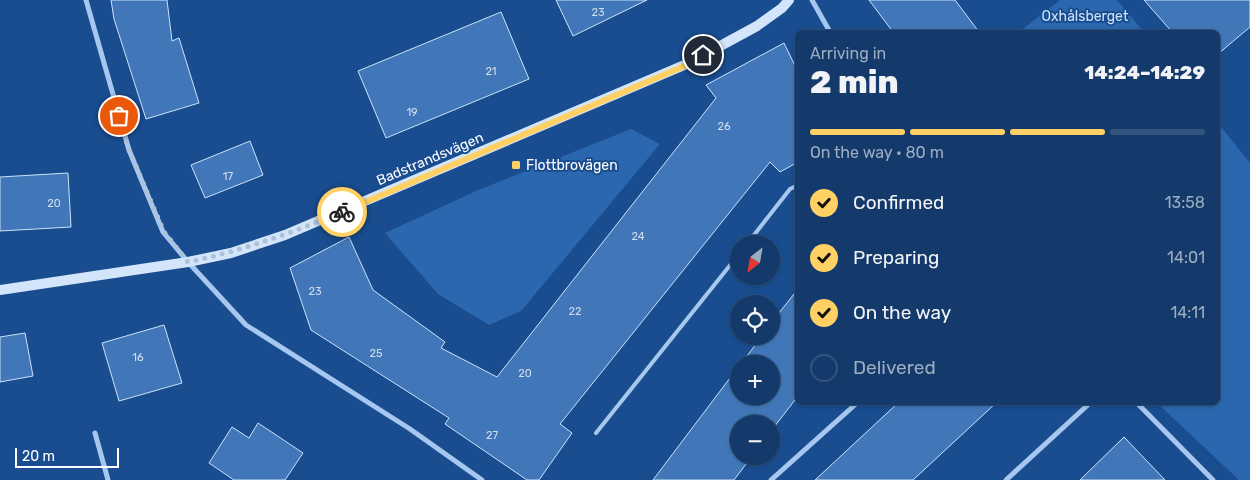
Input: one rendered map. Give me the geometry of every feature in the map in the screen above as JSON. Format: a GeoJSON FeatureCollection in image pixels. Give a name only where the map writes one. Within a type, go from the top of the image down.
{"type":"FeatureCollection","features":[{"type":"Feature","properties":{"kind":"street"},"geometry":{"type":"LineString","coordinates":[[86,0],[129,150],[164,232],[188,262],[246,325],[410,429],[473,478],[482,480]]}},
{"type":"Feature","properties":{"kind":"street","name":"Badstrandsvägen"},"geometry":{"type":"LineString","coordinates":[[0,290],[188,262],[231,253],[285,235],[689,64],[756,26],[782,8],[789,0]]}},
{"type":"Feature","properties":{"kind":"street"},"geometry":{"type":"LineString","coordinates":[[812,0],[829,30]]}},
{"type":"Feature","properties":{"kind":"street"},"geometry":{"type":"LineString","coordinates":[[771,480],[855,405]]}},
{"type":"Feature","properties":{"kind":"street"},"geometry":{"type":"LineString","coordinates":[[1006,480],[1088,405]]}},
{"type":"Feature","properties":{"kind":"street"},"geometry":{"type":"LineString","coordinates":[[1139,405],[1213,480]]}},
{"type":"Feature","properties":{"kind":"street"},"geometry":{"type":"LineString","coordinates":[[95,433],[108,480]]}},
{"type":"Feature","properties":{"kind":"lane"},"geometry":{"type":"LineString","coordinates":[[754,235],[790,189],[795,186]]}},
{"type":"Feature","properties":{"kind":"lane"},"geometry":{"type":"LineString","coordinates":[[596,433],[730,265]]}},
{"type":"Feature","properties":{"kind":"green space","name":"Oxhålsberget"},"geometry":{"type":"Polygon","coordinates":[[[1060,0],[1117,0],[1142,30],[1022,30],[1060,0]]]}},
{"type":"Feature","properties":{"kind":"green space"},"geometry":{"type":"Polygon","coordinates":[[[1220,126],[1250,163],[1250,480],[1239,480],[1159,405],[1220,405],[1220,126]]]}},
{"type":"Feature","properties":{"kind":"green space"},"geometry":{"type":"Polygon","coordinates":[[[631,129],[660,144],[521,311],[489,325],[438,294],[385,233],[476,191],[631,129]]]}},
{"type":"Feature","properties":{"kind":"building"},"geometry":{"type":"Polygon","coordinates":[[[111,0],[167,0],[172,41],[179,38],[199,103],[146,119],[114,19],[111,0]]]}},
{"type":"Feature","properties":{"kind":"building"},"geometry":{"type":"Polygon","coordinates":[[[556,0],[647,0],[573,36],[556,0]]]}},
{"type":"Feature","properties":{"kind":"building"},"geometry":{"type":"Polygon","coordinates":[[[869,0],[955,0],[978,30],[892,30],[869,0]]]}},
{"type":"Feature","properties":{"kind":"building"},"geometry":{"type":"Polygon","coordinates":[[[1144,0],[1250,0],[1250,27],[1220,52],[1220,30],[1170,30],[1144,0]]]}},
{"type":"Feature","properties":{"kind":"building"},"geometry":{"type":"Polygon","coordinates":[[[501,12],[529,79],[386,138],[358,71],[501,12]]]}},
{"type":"Feature","properties":{"kind":"building"},"geometry":{"type":"Polygon","coordinates":[[[784,43],[795,66],[795,164],[780,172],[770,162],[560,424],[572,433],[539,480],[527,480],[445,424],[449,418],[311,330],[290,268],[349,237],[373,290],[445,342],[441,348],[497,377],[716,98],[706,85],[784,43]]]}},
{"type":"Feature","properties":{"kind":"building"},"geometry":{"type":"Polygon","coordinates":[[[250,141],[263,175],[205,198],[191,165],[250,141]]]}},
{"type":"Feature","properties":{"kind":"building"},"geometry":{"type":"Polygon","coordinates":[[[68,173],[71,227],[0,231],[0,177],[68,173]]]}},
{"type":"Feature","properties":{"kind":"building"},"geometry":{"type":"Polygon","coordinates":[[[795,293],[795,400],[780,419],[780,415],[730,415],[730,465],[745,465],[734,480],[653,480],[730,378],[730,405],[780,405],[780,355],[748,355],[755,345],[780,345],[780,312],[795,293]]]}},
{"type":"Feature","properties":{"kind":"building"},"geometry":{"type":"Polygon","coordinates":[[[164,325],[182,383],[119,401],[102,343],[164,325]]]}},
{"type":"Feature","properties":{"kind":"building"},"geometry":{"type":"Polygon","coordinates":[[[25,333],[33,376],[0,382],[0,337],[25,333]]]}},
{"type":"Feature","properties":{"kind":"building"},"geometry":{"type":"Polygon","coordinates":[[[896,405],[994,405],[913,480],[815,480],[896,405]]]}},
{"type":"Feature","properties":{"kind":"building"},"geometry":{"type":"Polygon","coordinates":[[[258,423],[303,453],[285,480],[234,480],[209,463],[232,427],[249,438],[258,423]]]}},
{"type":"Feature","properties":{"kind":"building"},"geometry":{"type":"Polygon","coordinates":[[[1124,437],[1165,480],[1080,480],[1124,437]]]}},
{"type":"Feature","properties":{"kind":"way so far"},"geometry":{"type":"LineString","coordinates":[[119,116],[129,150],[164,232],[188,262],[231,253],[285,235],[342,212]]}},
{"type":"Feature","properties":{"kind":"place","name":"Flottbrovägen"},"geometry":{"type":"Point","coordinates":[516,165]}},
{"type":"Feature","properties":{"kind":"route"},"geometry":{"type":"LineString","coordinates":[[342,212],[576,110],[689,64],[703,55]]}}]}
